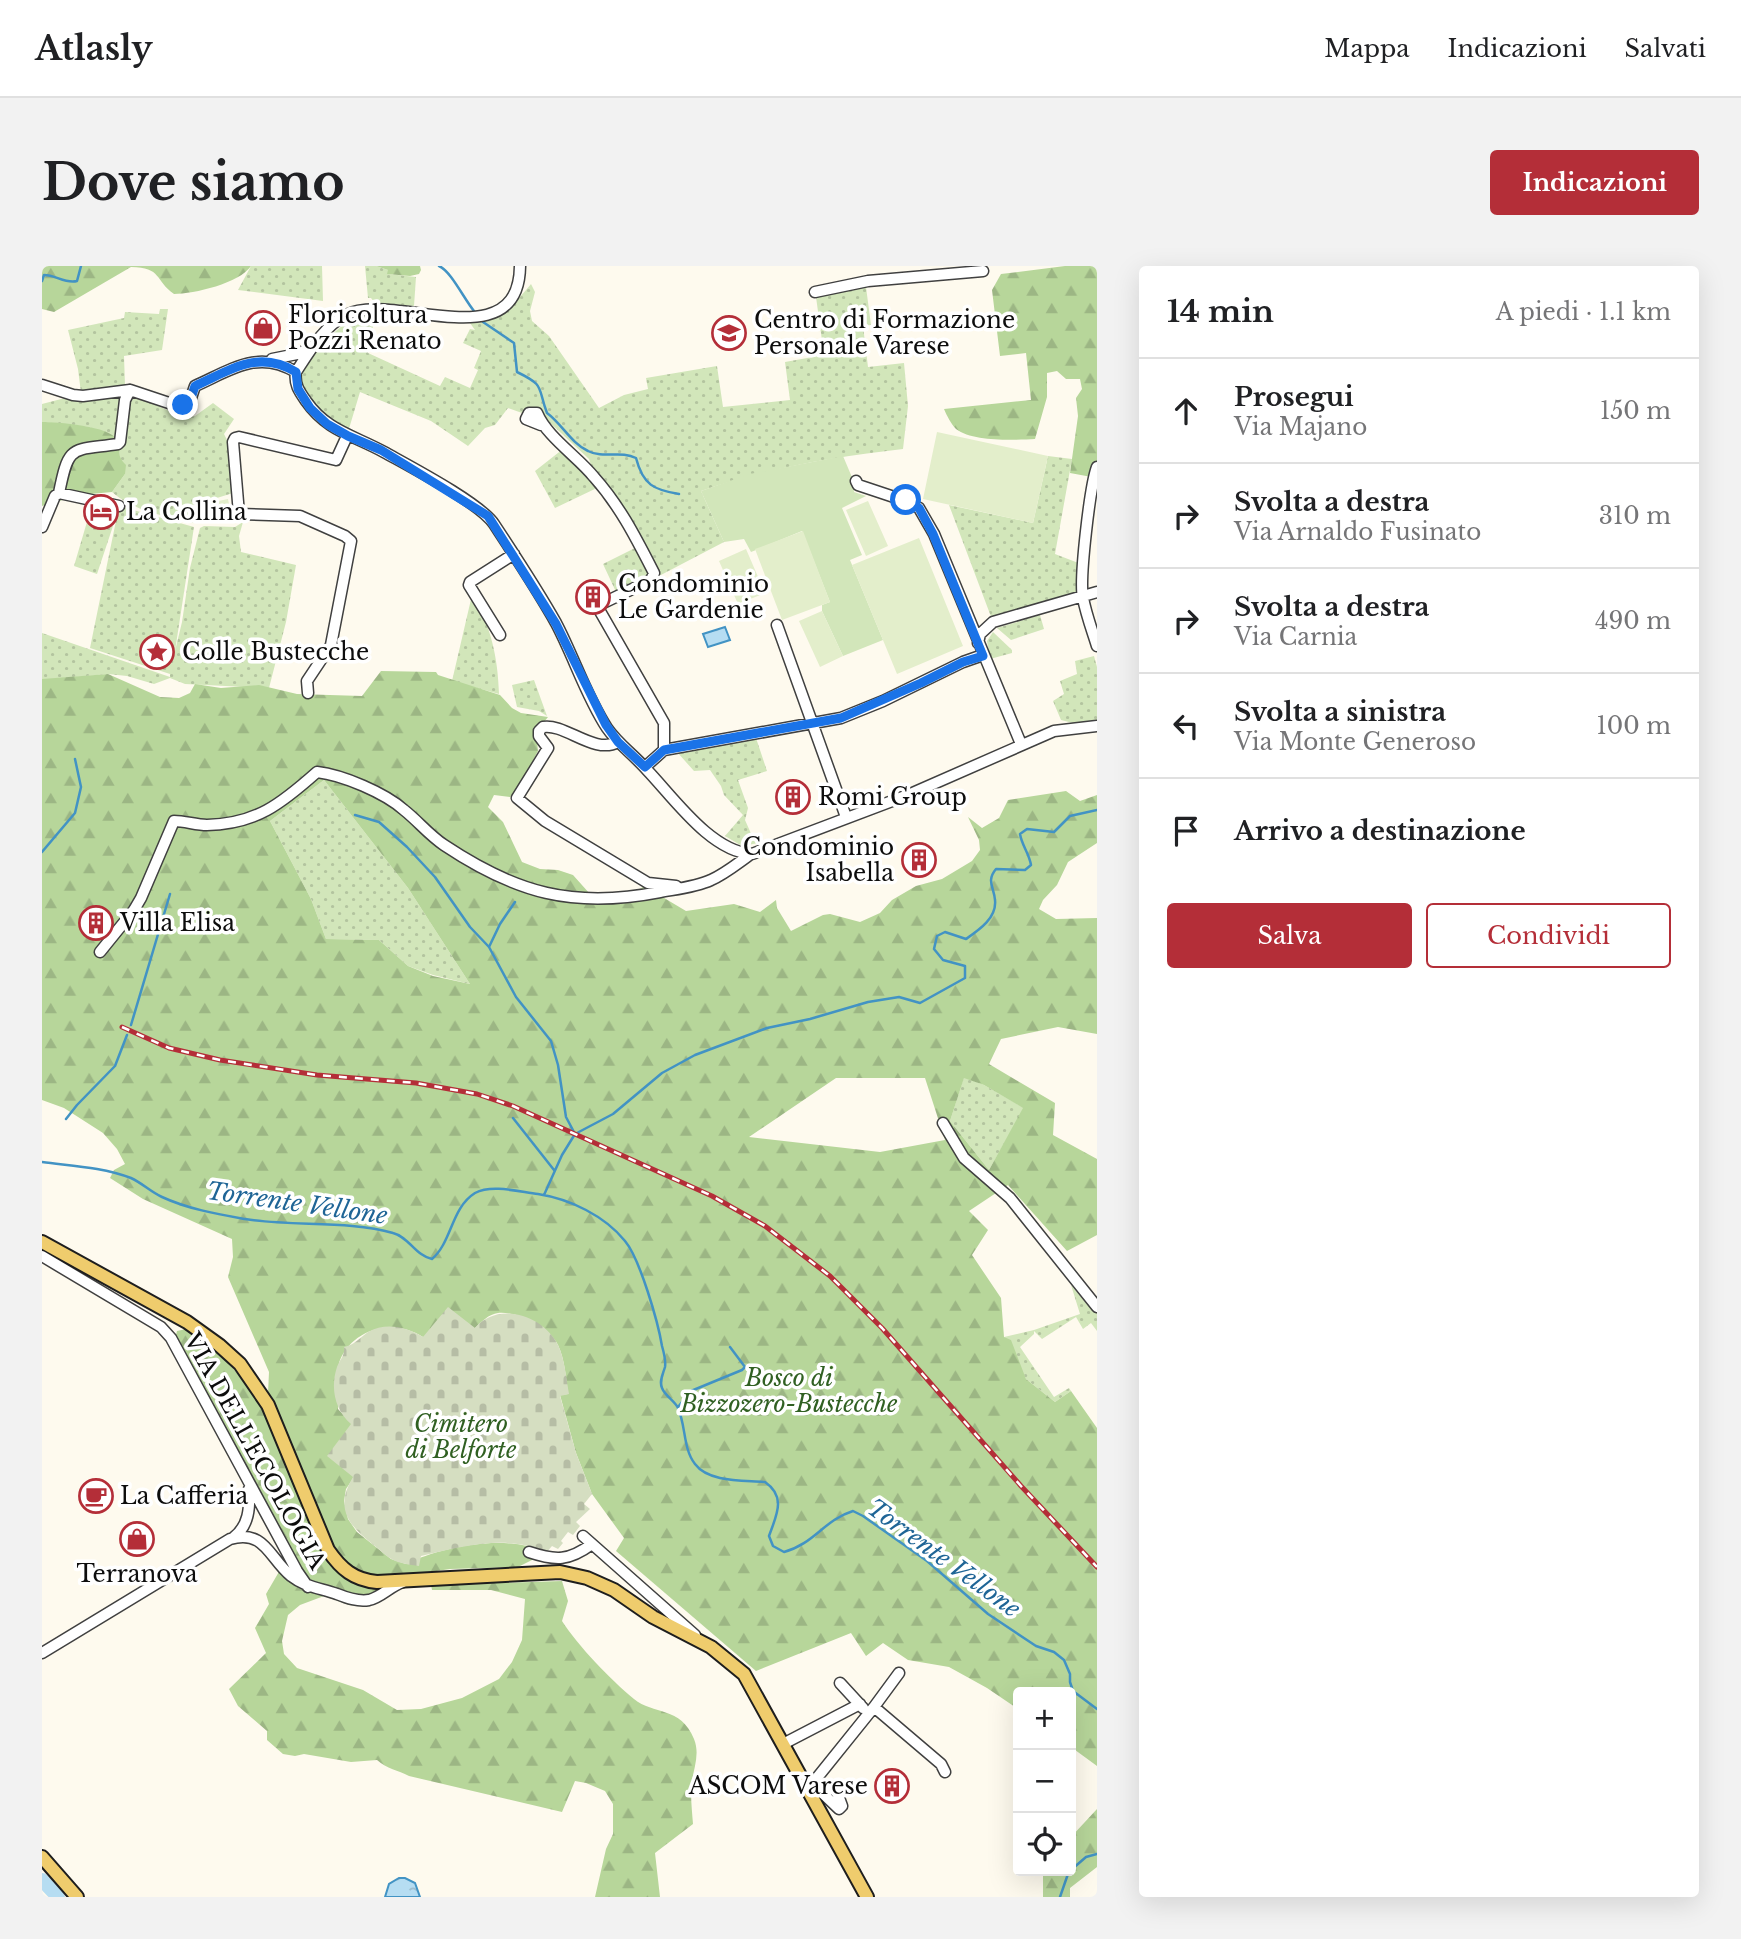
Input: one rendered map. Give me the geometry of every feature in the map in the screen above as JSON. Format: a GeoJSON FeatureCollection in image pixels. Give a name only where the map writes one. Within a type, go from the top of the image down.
{"type":"FeatureCollection","features":[{"type":"Feature","properties":{"kind":"main road"},"geometry":{"type":"LineString","coordinates":[[42,1242],[187,1322],[240,1364],[268,1405],[319,1533],[335,1561],[357,1579],[377,1583],[560,1572],[587,1578],[614,1590],[653,1616],[701,1640],[727,1658],[744,1674],[809,1787],[864,1896]]}},
{"type":"Feature","properties":{"kind":"main road"},"geometry":{"type":"LineString","coordinates":[[42,1857],[77,1897]]}},
{"type":"Feature","properties":{"kind":"street"},"geometry":{"type":"LineString","coordinates":[[520,266],[513,295],[506,303],[488,313],[465,319],[373,308],[346,314],[333,324],[312,348],[296,372],[298,389],[310,408],[327,424],[381,450],[488,516],[556,624],[601,716],[618,742],[706,831],[729,849],[752,854]]}},
{"type":"Feature","properties":{"kind":"street"},"geometry":{"type":"LineString","coordinates":[[815,292],[868,281],[983,271]]}},
{"type":"Feature","properties":{"kind":"street"},"geometry":{"type":"LineString","coordinates":[[42,384],[73,395],[130,390],[178,406],[187,404],[195,386],[236,368],[312,348]]}},
{"type":"Feature","properties":{"kind":"street"},"geometry":{"type":"LineString","coordinates":[[263,360],[276,362],[296,372]]}},
{"type":"Feature","properties":{"kind":"street"},"geometry":{"type":"LineString","coordinates":[[42,527],[55,496],[59,493],[64,464],[72,453],[120,442],[125,400],[130,390]]}},
{"type":"Feature","properties":{"kind":"street"},"geometry":{"type":"LineString","coordinates":[[541,425],[594,476],[617,505],[654,573],[651,580],[597,606],[664,723],[664,750]]}},
{"type":"Feature","properties":{"kind":"street"},"geometry":{"type":"LineString","coordinates":[[308,693],[307,681],[331,645],[351,541],[300,516],[239,514],[233,442],[239,437],[336,460],[348,436]]}},
{"type":"Feature","properties":{"kind":"street"},"geometry":{"type":"LineString","coordinates":[[1097,467],[1083,569],[1083,596],[1097,646]]}},
{"type":"Feature","properties":{"kind":"street"},"geometry":{"type":"LineString","coordinates":[[856,481],[858,485],[906,500],[919,508],[933,534],[1021,744]]}},
{"type":"Feature","properties":{"kind":"street"},"geometry":{"type":"LineString","coordinates":[[59,493],[119,506]]}},
{"type":"Feature","properties":{"kind":"street"},"geometry":{"type":"LineString","coordinates":[[500,635],[469,585],[514,554]]}},
{"type":"Feature","properties":{"kind":"street"},"geometry":{"type":"LineString","coordinates":[[978,643],[979,634],[993,622],[1097,592]]}},
{"type":"Feature","properties":{"kind":"street"},"geometry":{"type":"LineString","coordinates":[[777,625],[846,817]]}},
{"type":"Feature","properties":{"kind":"street"},"geometry":{"type":"LineString","coordinates":[[645,767],[664,750],[841,718],[963,662],[983,656]]}},
{"type":"Feature","properties":{"kind":"street"},"geometry":{"type":"LineString","coordinates":[[618,742],[611,746],[551,726],[543,727],[539,731],[540,736],[548,748],[517,798],[545,821],[648,883],[687,887]]}},
{"type":"Feature","properties":{"kind":"street"},"geometry":{"type":"LineString","coordinates":[[100,952],[141,898],[174,821],[202,825],[228,824],[249,819],[266,812],[317,772],[341,777],[383,796],[403,808],[443,845],[501,879],[532,891],[598,900],[623,899],[710,881],[752,854],[908,795],[1021,744],[1054,731],[1097,726]]}},
{"type":"Feature","properties":{"kind":"street"},"geometry":{"type":"LineString","coordinates":[[943,1123],[964,1158],[1010,1198],[1097,1307]]}},
{"type":"Feature","properties":{"kind":"street","name":"VIA DELL'ECOLOGIA"},"geometry":{"type":"LineString","coordinates":[[42,1256],[161,1327],[171,1338],[249,1485],[308,1587],[362,1601],[384,1593],[396,1584],[409,1581]]}},
{"type":"Feature","properties":{"kind":"street"},"geometry":{"type":"LineString","coordinates":[[42,1653],[243,1529],[247,1520],[249,1485]]}},
{"type":"Feature","properties":{"kind":"street"},"geometry":{"type":"LineString","coordinates":[[230,1539],[243,1536],[254,1538],[267,1548],[290,1575],[308,1587]]}},
{"type":"Feature","properties":{"kind":"street"},"geometry":{"type":"LineString","coordinates":[[583,1536],[701,1640]]}},
{"type":"Feature","properties":{"kind":"street"},"geometry":{"type":"LineString","coordinates":[[529,1552],[552,1559],[579,1553],[592,1544]]}},
{"type":"Feature","properties":{"kind":"street"},"geometry":{"type":"LineString","coordinates":[[838,1795],[843,1811],[818,1789],[809,1787],[899,1673]]}},
{"type":"Feature","properties":{"kind":"street"},"geometry":{"type":"LineString","coordinates":[[840,1683],[860,1704],[941,1765],[945,1772]]}},
{"type":"Feature","properties":{"kind":"street"},"geometry":{"type":"LineString","coordinates":[[783,1744],[860,1704]]}},
{"type":"Feature","properties":{"kind":"green space"},"geometry":{"type":"Polygon","coordinates":[[[42,266],[251,266],[237,278],[227,282],[204,290],[174,294],[153,272],[131,267],[54,312],[42,309],[42,266]]]}},
{"type":"Feature","properties":{"kind":"green space"},"geometry":{"type":"Polygon","coordinates":[[[251,266],[322,266],[323,301],[238,290],[251,266]]]}},
{"type":"Feature","properties":{"kind":"green space"},"geometry":{"type":"Polygon","coordinates":[[[365,266],[388,270],[388,274],[416,277],[414,306],[375,303],[368,298],[365,266]]]}},
{"type":"Feature","properties":{"kind":"green space"},"geometry":{"type":"Polygon","coordinates":[[[376,266],[420,266],[421,270],[419,274],[410,276],[387,274],[388,270],[376,266]]]}},
{"type":"Feature","properties":{"kind":"green space"},"geometry":{"type":"Polygon","coordinates":[[[1065,266],[1097,266],[1097,478],[1070,473],[1078,416],[1076,398],[1082,389],[1080,379],[1066,379],[1057,371],[1047,373],[1047,397],[1035,439],[994,439],[963,433],[954,427],[944,409],[1031,400],[1026,353],[1000,356],[992,290],[1001,274],[1065,266]]]}},
{"type":"Feature","properties":{"kind":"green space"},"geometry":{"type":"Polygon","coordinates":[[[531,284],[535,292],[530,311],[532,321],[549,336],[599,408],[624,395],[648,389],[646,378],[717,366],[723,407],[790,400],[785,362],[824,355],[816,297],[866,287],[871,325],[863,326],[868,367],[904,363],[908,406],[903,449],[801,464],[701,491],[724,542],[659,576],[625,511],[592,468],[589,459],[533,407],[522,413],[508,408],[495,425],[485,428],[468,446],[431,421],[360,392],[348,432],[316,406],[304,390],[302,370],[324,342],[344,325],[365,315],[375,315],[368,353],[440,386],[445,377],[470,388],[478,370],[474,368],[481,351],[463,343],[470,329],[475,330],[470,323],[505,309],[531,284]]]}},
{"type":"Feature","properties":{"kind":"green space"},"geometry":{"type":"Polygon","coordinates":[[[160,309],[168,309],[162,350],[124,356],[125,385],[81,393],[68,330],[124,318],[125,312],[159,314],[160,309]]]}},
{"type":"Feature","properties":{"kind":"green space"},"geometry":{"type":"Polygon","coordinates":[[[132,395],[186,418],[195,416],[213,403],[234,419],[224,434],[230,446],[233,493],[191,506],[195,523],[141,509],[112,492],[125,474],[119,458],[90,427],[42,422],[42,404],[65,398],[78,400],[132,395]]]}},
{"type":"Feature","properties":{"kind":"green space"},"geometry":{"type":"Polygon","coordinates":[[[42,422],[94,428],[113,435],[126,465],[125,474],[112,492],[80,495],[42,506],[42,422]]]}},
{"type":"Feature","properties":{"kind":"green space"},"geometry":{"type":"Polygon","coordinates":[[[937,432],[1048,456],[1033,523],[923,499],[937,432]]]}},
{"type":"Feature","properties":{"kind":"green space"},"geometry":{"type":"Polygon","coordinates":[[[563,449],[599,487],[555,508],[535,471],[563,449]]]}},
{"type":"Feature","properties":{"kind":"green space"},"geometry":{"type":"Polygon","coordinates":[[[843,456],[854,482],[854,492],[866,496],[842,508],[862,555],[850,560],[883,640],[843,656],[822,611],[822,605],[830,602],[802,531],[751,552],[744,539],[724,542],[701,491],[750,474],[843,456]]]}},
{"type":"Feature","properties":{"kind":"green space"},"geometry":{"type":"Polygon","coordinates":[[[1048,456],[1072,459],[1055,554],[1081,564],[1083,596],[993,622],[949,505],[1033,523],[1048,456]]]}},
{"type":"Feature","properties":{"kind":"green space"},"geometry":{"type":"Polygon","coordinates":[[[228,499],[231,514],[198,521],[195,506],[228,499]]]}},
{"type":"Feature","properties":{"kind":"green space"},"geometry":{"type":"Polygon","coordinates":[[[868,501],[888,546],[866,556],[846,510],[868,501]]]}},
{"type":"Feature","properties":{"kind":"green space"},"geometry":{"type":"Polygon","coordinates":[[[119,506],[194,527],[175,651],[200,528],[235,527],[243,522],[239,536],[241,552],[296,565],[286,622],[269,688],[185,684],[170,678],[154,684],[108,674],[42,680],[42,633],[170,677],[170,674],[90,648],[119,506]]]}},
{"type":"Feature","properties":{"kind":"green space"},"geometry":{"type":"Polygon","coordinates":[[[89,515],[105,522],[105,525],[113,526],[97,574],[74,566],[89,515]]]}},
{"type":"Feature","properties":{"kind":"green space"},"geometry":{"type":"Polygon","coordinates":[[[803,531],[830,602],[782,620],[755,549],[803,531]]]}},
{"type":"Feature","properties":{"kind":"green space"},"geometry":{"type":"Polygon","coordinates":[[[919,538],[963,646],[897,674],[852,565],[919,538]]]}},
{"type":"Feature","properties":{"kind":"green space"},"geometry":{"type":"Polygon","coordinates":[[[637,547],[649,569],[648,578],[617,594],[603,564],[637,547]]]}},
{"type":"Feature","properties":{"kind":"green space"},"geometry":{"type":"Polygon","coordinates":[[[746,549],[765,593],[738,604],[719,561],[746,549]]]}},
{"type":"Feature","properties":{"kind":"green space"},"geometry":{"type":"Polygon","coordinates":[[[472,595],[479,606],[492,642],[499,694],[452,681],[472,595]]]}},
{"type":"Feature","properties":{"kind":"green space"},"geometry":{"type":"Polygon","coordinates":[[[822,611],[843,656],[820,667],[799,621],[822,611]]]}},
{"type":"Feature","properties":{"kind":"green space"},"geometry":{"type":"Polygon","coordinates":[[[1040,615],[1044,629],[1011,640],[997,628],[1040,615]]]}},
{"type":"Feature","properties":{"kind":"green space"},"geometry":{"type":"Polygon","coordinates":[[[993,632],[1012,653],[990,659],[987,641],[993,632]]]}},
{"type":"Feature","properties":{"kind":"green space"},"geometry":{"type":"Polygon","coordinates":[[[1094,656],[1097,667],[1097,721],[1073,723],[1061,720],[1053,701],[1064,694],[1060,681],[1077,674],[1075,661],[1094,656]]]}},
{"type":"Feature","properties":{"kind":"green space","name":"Bosco di Bizzozero-Bustecche"},"geometry":{"type":"Polygon","coordinates":[[[381,671],[436,672],[438,675],[500,695],[521,713],[548,717],[536,732],[538,751],[518,789],[510,797],[494,795],[488,807],[503,822],[522,862],[540,869],[558,870],[573,875],[590,894],[606,897],[635,893],[644,886],[686,911],[734,904],[760,912],[776,900],[777,908],[791,931],[830,914],[860,922],[880,913],[892,900],[916,886],[942,879],[972,861],[980,850],[979,840],[968,817],[982,828],[999,818],[1008,800],[1066,791],[1080,801],[1097,795],[1097,843],[1068,862],[1057,885],[1043,900],[1039,909],[1056,919],[1097,918],[1097,1034],[1058,1027],[1001,1039],[989,1064],[1055,1103],[1053,1135],[1097,1159],[1097,1235],[1067,1251],[1008,1185],[969,1211],[988,1230],[972,1255],[1001,1298],[1004,1337],[1011,1340],[1026,1379],[1055,1402],[1071,1391],[1097,1428],[1097,1766],[1076,1751],[1076,1687],[1013,1687],[1013,1706],[949,1667],[908,1660],[883,1643],[866,1656],[851,1633],[756,1671],[616,1551],[624,1538],[592,1494],[576,1453],[560,1395],[568,1394],[564,1363],[558,1345],[540,1326],[506,1313],[491,1315],[475,1328],[423,1337],[400,1328],[376,1329],[365,1333],[347,1349],[339,1364],[338,1409],[352,1424],[354,1477],[346,1489],[344,1501],[348,1519],[357,1532],[391,1559],[406,1564],[438,1552],[476,1544],[514,1544],[546,1553],[518,1567],[450,1569],[403,1576],[364,1606],[349,1605],[324,1596],[300,1605],[288,1615],[282,1641],[284,1654],[297,1668],[363,1690],[397,1710],[421,1709],[462,1698],[499,1679],[512,1662],[522,1640],[525,1599],[491,1590],[432,1590],[431,1585],[562,1581],[568,1601],[562,1621],[577,1641],[605,1673],[634,1699],[682,1721],[696,1745],[691,1792],[693,1824],[655,1853],[660,1897],[595,1897],[606,1849],[613,1834],[613,1804],[605,1791],[575,1781],[562,1812],[409,1776],[377,1760],[351,1762],[304,1754],[283,1754],[267,1740],[267,1731],[238,1706],[229,1689],[266,1653],[255,1628],[269,1604],[266,1594],[280,1570],[294,1561],[277,1523],[176,1335],[177,1331],[186,1329],[216,1351],[255,1397],[268,1393],[269,1372],[228,1277],[233,1257],[232,1239],[143,1199],[110,1178],[114,1170],[125,1164],[117,1149],[103,1133],[64,1108],[42,1100],[42,679],[108,674],[160,697],[179,698],[190,693],[195,684],[221,688],[259,685],[297,694],[362,696],[381,671]],[[324,780],[270,821],[311,899],[326,939],[379,940],[408,966],[433,976],[470,984],[408,888],[324,780]],[[836,1078],[749,1137],[880,1152],[945,1140],[925,1078],[836,1078]],[[964,1078],[950,1121],[989,1170],[1023,1108],[984,1085],[964,1078]]]}},
{"type":"Feature","properties":{"kind":"green space"},"geometry":{"type":"Polygon","coordinates":[[[534,680],[547,716],[539,711],[517,707],[512,685],[534,680]]]}},
{"type":"Feature","properties":{"kind":"green space"},"geometry":{"type":"Polygon","coordinates":[[[756,738],[767,771],[738,780],[748,808],[745,820],[753,838],[764,842],[742,846],[725,836],[743,815],[724,795],[710,770],[694,771],[677,752],[756,738]]]}},
{"type":"Feature","properties":{"kind":"green space"},"geometry":{"type":"Polygon","coordinates":[[[324,780],[408,888],[470,984],[408,966],[379,940],[326,939],[311,899],[270,821],[324,780]]]}},
{"type":"Feature","properties":{"kind":"green space"},"geometry":{"type":"Polygon","coordinates":[[[964,1077],[1024,1108],[989,1170],[950,1121],[964,1077]]]}},
{"type":"Feature","properties":{"kind":"green space"},"geometry":{"type":"Polygon","coordinates":[[[1071,1285],[1097,1313],[1097,1331],[1091,1323],[1083,1329],[1076,1317],[1042,1339],[1034,1331],[1020,1347],[1054,1397],[1069,1388],[1071,1391],[1055,1402],[1026,1379],[1004,1337],[1080,1314],[1071,1285]]]}},
{"type":"Feature","properties":{"kind":"green space","name":"Cimitero di Belforte"},"geometry":{"type":"Polygon","coordinates":[[[448,1307],[475,1328],[496,1315],[519,1315],[531,1319],[542,1326],[558,1345],[569,1394],[560,1396],[576,1453],[592,1494],[584,1504],[590,1509],[576,1522],[580,1526],[573,1535],[568,1532],[558,1549],[552,1546],[546,1553],[516,1544],[484,1544],[421,1556],[419,1566],[411,1565],[386,1555],[358,1531],[347,1516],[345,1498],[353,1477],[327,1456],[351,1424],[341,1412],[334,1391],[335,1375],[344,1347],[382,1327],[403,1328],[423,1337],[448,1307]]]}},
{"type":"Feature","properties":{"kind":"green space"},"geometry":{"type":"Polygon","coordinates":[[[1097,1809],[1097,1867],[1070,1888],[1070,1897],[1043,1897],[1043,1876],[1076,1876],[1076,1832],[1097,1809]]]}},
{"type":"Feature","properties":{"kind":"water"},"geometry":{"type":"Polygon","coordinates":[[[725,627],[730,640],[708,647],[703,634],[725,627]]]}},
{"type":"Feature","properties":{"kind":"water"},"geometry":{"type":"Polygon","coordinates":[[[399,1878],[415,1883],[420,1897],[385,1897],[389,1884],[399,1878]]]}},
{"type":"Feature","properties":{"kind":"waterway"},"geometry":{"type":"LineString","coordinates":[[42,281],[44,275],[77,281],[81,266]]}},
{"type":"Feature","properties":{"kind":"waterway"},"geometry":{"type":"LineString","coordinates":[[439,266],[453,279],[474,311]]}},
{"type":"Feature","properties":{"kind":"waterway"},"geometry":{"type":"LineString","coordinates":[[483,322],[514,343],[517,372],[537,384],[547,413],[582,448],[594,453],[636,458],[642,474],[651,485],[679,494]]}},
{"type":"Feature","properties":{"kind":"waterway"},"geometry":{"type":"LineString","coordinates":[[42,852],[75,813],[81,787],[75,759]]}},
{"type":"Feature","properties":{"kind":"waterway"},"geometry":{"type":"LineString","coordinates":[[575,1134],[613,1114],[662,1073],[695,1055],[767,1028],[868,1002],[899,997],[920,1003],[965,978],[965,966],[943,960],[934,949],[937,936],[945,932],[966,939],[986,923],[995,906],[991,881],[996,869],[1025,870],[1031,865],[1020,834],[1027,829],[1054,832],[1070,816],[1097,810]]}},
{"type":"Feature","properties":{"kind":"waterway"},"geometry":{"type":"LineString","coordinates":[[355,815],[379,822],[435,877],[470,927],[489,947],[516,997],[551,1041],[558,1065],[566,1117],[575,1134],[544,1195]]}},
{"type":"Feature","properties":{"kind":"waterway"},"geometry":{"type":"LineString","coordinates":[[131,1025],[170,894]]}},
{"type":"Feature","properties":{"kind":"waterway"},"geometry":{"type":"LineString","coordinates":[[489,947],[515,902]]}},
{"type":"Feature","properties":{"kind":"waterway"},"geometry":{"type":"LineString","coordinates":[[66,1119],[115,1066],[127,1035]]}},
{"type":"Feature","properties":{"kind":"waterway"},"geometry":{"type":"LineString","coordinates":[[513,1118],[554,1170]]}},
{"type":"Feature","properties":{"kind":"waterway","name":"Torrente Vellone"},"geometry":{"type":"LineString","coordinates":[[42,1162],[120,1174],[172,1201],[213,1213],[263,1221],[358,1226],[393,1233],[432,1259],[444,1244],[461,1207],[467,1199],[482,1190],[506,1189],[538,1194],[586,1210],[617,1232],[637,1262],[664,1354],[661,1385],[665,1394],[678,1408],[691,1458],[709,1475],[765,1482],[772,1488],[778,1500],[777,1514],[769,1536],[773,1546],[784,1552],[803,1543],[843,1515],[853,1511],[863,1516],[927,1561],[988,1614],[1036,1646],[1054,1652],[1064,1660],[1073,1691],[1097,1709]]}},
{"type":"Feature","properties":{"kind":"waterway"},"geometry":{"type":"LineString","coordinates":[[678,1407],[691,1391],[745,1367],[730,1347]]}},
{"type":"Feature","properties":{"kind":"waterway","name":"Torrente Vellone"},"geometry":{"type":"LineString","coordinates":[[1076,1866],[1086,1857],[1097,1854]]}},
{"type":"Feature","properties":{"kind":"waterway","name":"Torrente Vellone"},"geometry":{"type":"LineString","coordinates":[[1060,1897],[1067,1876]]}},
{"type":"Feature","properties":{"kind":"waterway"},"geometry":{"type":"LineString","coordinates":[[42,1880],[58,1897]]}},
{"type":"Feature","properties":{"kind":"railway"},"geometry":{"type":"LineString","coordinates":[[122,1027],[169,1048],[220,1060],[317,1075],[416,1083],[477,1094],[513,1106],[712,1196],[765,1226],[830,1276],[882,1328],[1021,1486],[1097,1567]]}},
{"type":"Feature","properties":{"kind":"place","name":"Floricoltura Pozzi Renato"},"geometry":{"type":"Point","coordinates":[263,328]}},
{"type":"Feature","properties":{"kind":"place","name":"Centro di Formazione Personale Varese"},"geometry":{"type":"Point","coordinates":[729,333]}},
{"type":"Feature","properties":{"kind":"place","name":"La Collina"},"geometry":{"type":"Point","coordinates":[101,512]}},
{"type":"Feature","properties":{"kind":"place","name":"Condominio Le Gardenie"},"geometry":{"type":"Point","coordinates":[593,597]}},
{"type":"Feature","properties":{"kind":"place","name":"Colle Bustecche"},"geometry":{"type":"Point","coordinates":[157,652]}},
{"type":"Feature","properties":{"kind":"place","name":"Romi Group"},"geometry":{"type":"Point","coordinates":[793,797]}},
{"type":"Feature","properties":{"kind":"place","name":"Condominio Isabella"},"geometry":{"type":"Point","coordinates":[919,860]}},
{"type":"Feature","properties":{"kind":"place","name":"Villa Elisa"},"geometry":{"type":"Point","coordinates":[96,923]}},
{"type":"Feature","properties":{"kind":"place","name":"La Cafferia"},"geometry":{"type":"Point","coordinates":[96,1496]}},
{"type":"Feature","properties":{"kind":"place","name":"Terranova"},"geometry":{"type":"Point","coordinates":[137,1539]}},
{"type":"Feature","properties":{"kind":"place","name":"ASCOM Varese"},"geometry":{"type":"Point","coordinates":[892,1786]}},
{"type":"Feature","properties":{"kind":"route"},"geometry":{"type":"LineString","coordinates":[[183,405],[191,398],[195,386],[236,368],[263,360],[285,365],[296,372],[298,389],[310,408],[327,424],[381,450],[488,516],[556,624],[606,725],[618,742],[645,767],[664,750],[841,718],[963,662],[983,656],[933,534],[919,508],[906,500]]}}]}
